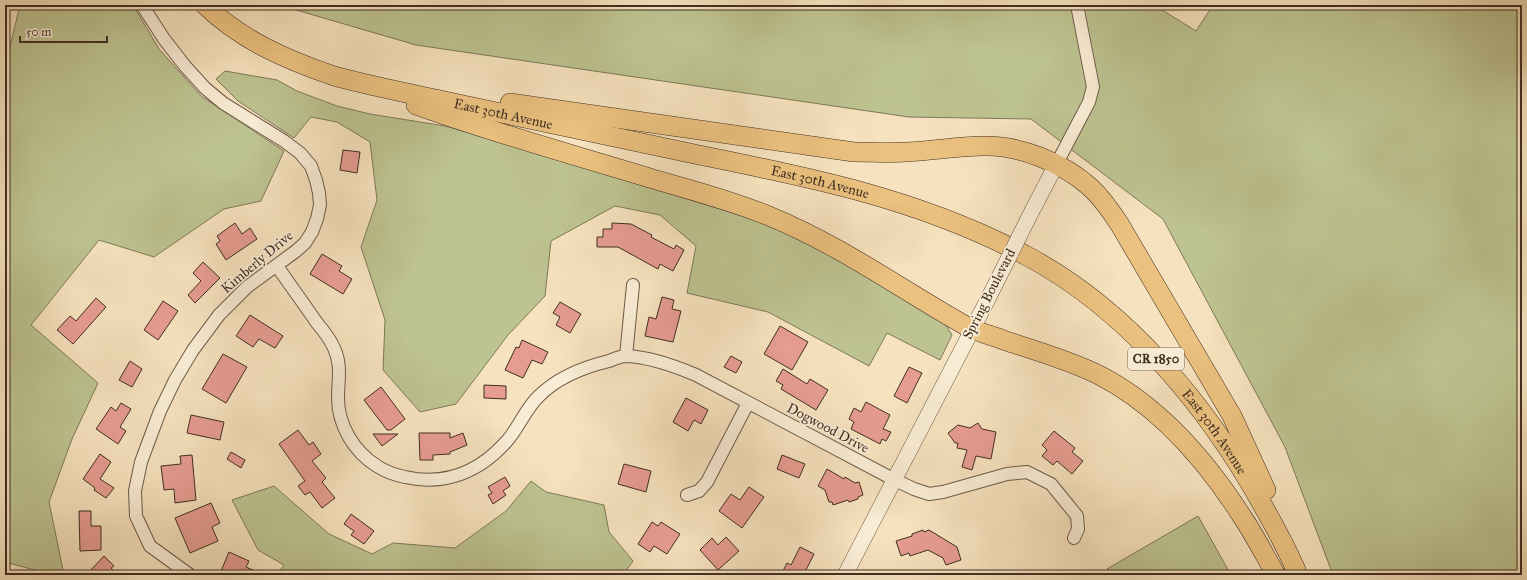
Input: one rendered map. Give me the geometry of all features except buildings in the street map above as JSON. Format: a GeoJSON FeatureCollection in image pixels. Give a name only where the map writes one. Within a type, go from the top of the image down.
{"type":"FeatureCollection","features":[{"type":"Feature","properties":{"kind":"main road","name":"East 30th Avenue"},"geometry":{"type":"LineString","coordinates":[[205,5],[226,23],[248,38],[275,53],[302,65],[349,80],[853,188],[943,217],[1029,257],[1061,276],[1099,304],[1136,337],[1171,375],[1200,410],[1235,458],[1286,546],[1298,575]]}},
{"type":"Feature","properties":{"kind":"main road"},"geometry":{"type":"LineString","coordinates":[[349,80],[441,114],[724,200],[769,216],[813,236],[855,259],[971,329],[1064,360],[1097,374],[1124,390],[1152,410],[1194,452],[1220,484],[1244,519],[1276,575]]}},
{"type":"Feature","properties":{"kind":"main road"},"geometry":{"type":"LineString","coordinates":[[394,90],[603,116],[854,152],[905,152],[985,146],[1016,149],[1040,156],[1089,186],[1104,202],[1120,225],[1232,416],[1265,488],[1286,546]]}},
{"type":"Feature","properties":{"kind":"street","name":"Kimberly Drive"},"geometry":{"type":"LineString","coordinates":[[142,5],[164,39],[185,66],[205,88],[223,103],[284,141],[300,153],[310,166],[316,180],[319,193],[320,205],[317,219],[312,232],[305,243],[277,266],[247,287],[219,315],[193,350],[175,380],[160,411],[141,462],[135,491],[136,516],[150,546],[190,575]]}},
{"type":"Feature","properties":{"kind":"street","name":"Spring Boulevard"},"geometry":{"type":"LineString","coordinates":[[845,575],[1089,102],[1093,87],[1077,5]]}},
{"type":"Feature","properties":{"kind":"street","name":"Dogwood Drive"},"geometry":{"type":"LineString","coordinates":[[277,266],[333,345],[340,365],[338,398],[339,412],[347,435],[359,452],[376,466],[393,474],[414,479],[434,480],[457,476],[475,467],[492,456],[507,441],[526,410],[540,395],[556,382],[592,365],[626,356],[675,366],[696,375],[748,404],[894,479],[914,489],[929,494],[943,492],[1008,474],[1028,472],[1051,484],[1077,516],[1078,529],[1074,538]]}},
{"type":"Feature","properties":{"kind":"street"},"geometry":{"type":"LineString","coordinates":[[626,356],[634,285]]}},
{"type":"Feature","properties":{"kind":"street"},"geometry":{"type":"LineString","coordinates":[[687,495],[699,491],[707,482],[748,404]]}},
{"type":"Feature","properties":{"kind":"green space"},"geometry":{"type":"Polygon","coordinates":[[[20,5],[133,5],[159,49],[201,96],[284,151],[261,201],[224,209],[154,257],[99,240],[31,325],[98,383],[72,439],[49,502],[64,575],[53,575],[5,562],[5,61],[8,55],[20,5]]]}},
{"type":"Feature","properties":{"kind":"green space"},"geometry":{"type":"Polygon","coordinates":[[[279,5],[1154,5],[1196,31],[1213,5],[1522,5],[1522,575],[1333,575],[1285,447],[1163,219],[1031,119],[909,117],[416,45],[279,5]]]}},
{"type":"Feature","properties":{"kind":"green space"},"geometry":{"type":"Polygon","coordinates":[[[225,71],[277,80],[297,91],[337,106],[370,114],[445,126],[752,219],[780,230],[834,257],[944,322],[952,335],[940,360],[887,333],[869,366],[768,312],[687,293],[696,246],[660,215],[615,206],[551,241],[545,296],[508,335],[456,404],[420,412],[383,370],[385,320],[361,247],[377,200],[370,142],[337,122],[311,117],[294,138],[238,101],[216,79],[225,71]]]}},
{"type":"Feature","properties":{"kind":"green space"},"geometry":{"type":"Polygon","coordinates":[[[531,481],[546,492],[604,505],[609,532],[633,561],[623,575],[277,575],[284,565],[258,550],[232,500],[274,486],[329,534],[372,554],[393,543],[455,548],[506,511],[531,481]]]}},
{"type":"Feature","properties":{"kind":"green space"},"geometry":{"type":"Polygon","coordinates":[[[1198,516],[1231,575],[1117,575],[1107,569],[1198,516]]]}}]}
